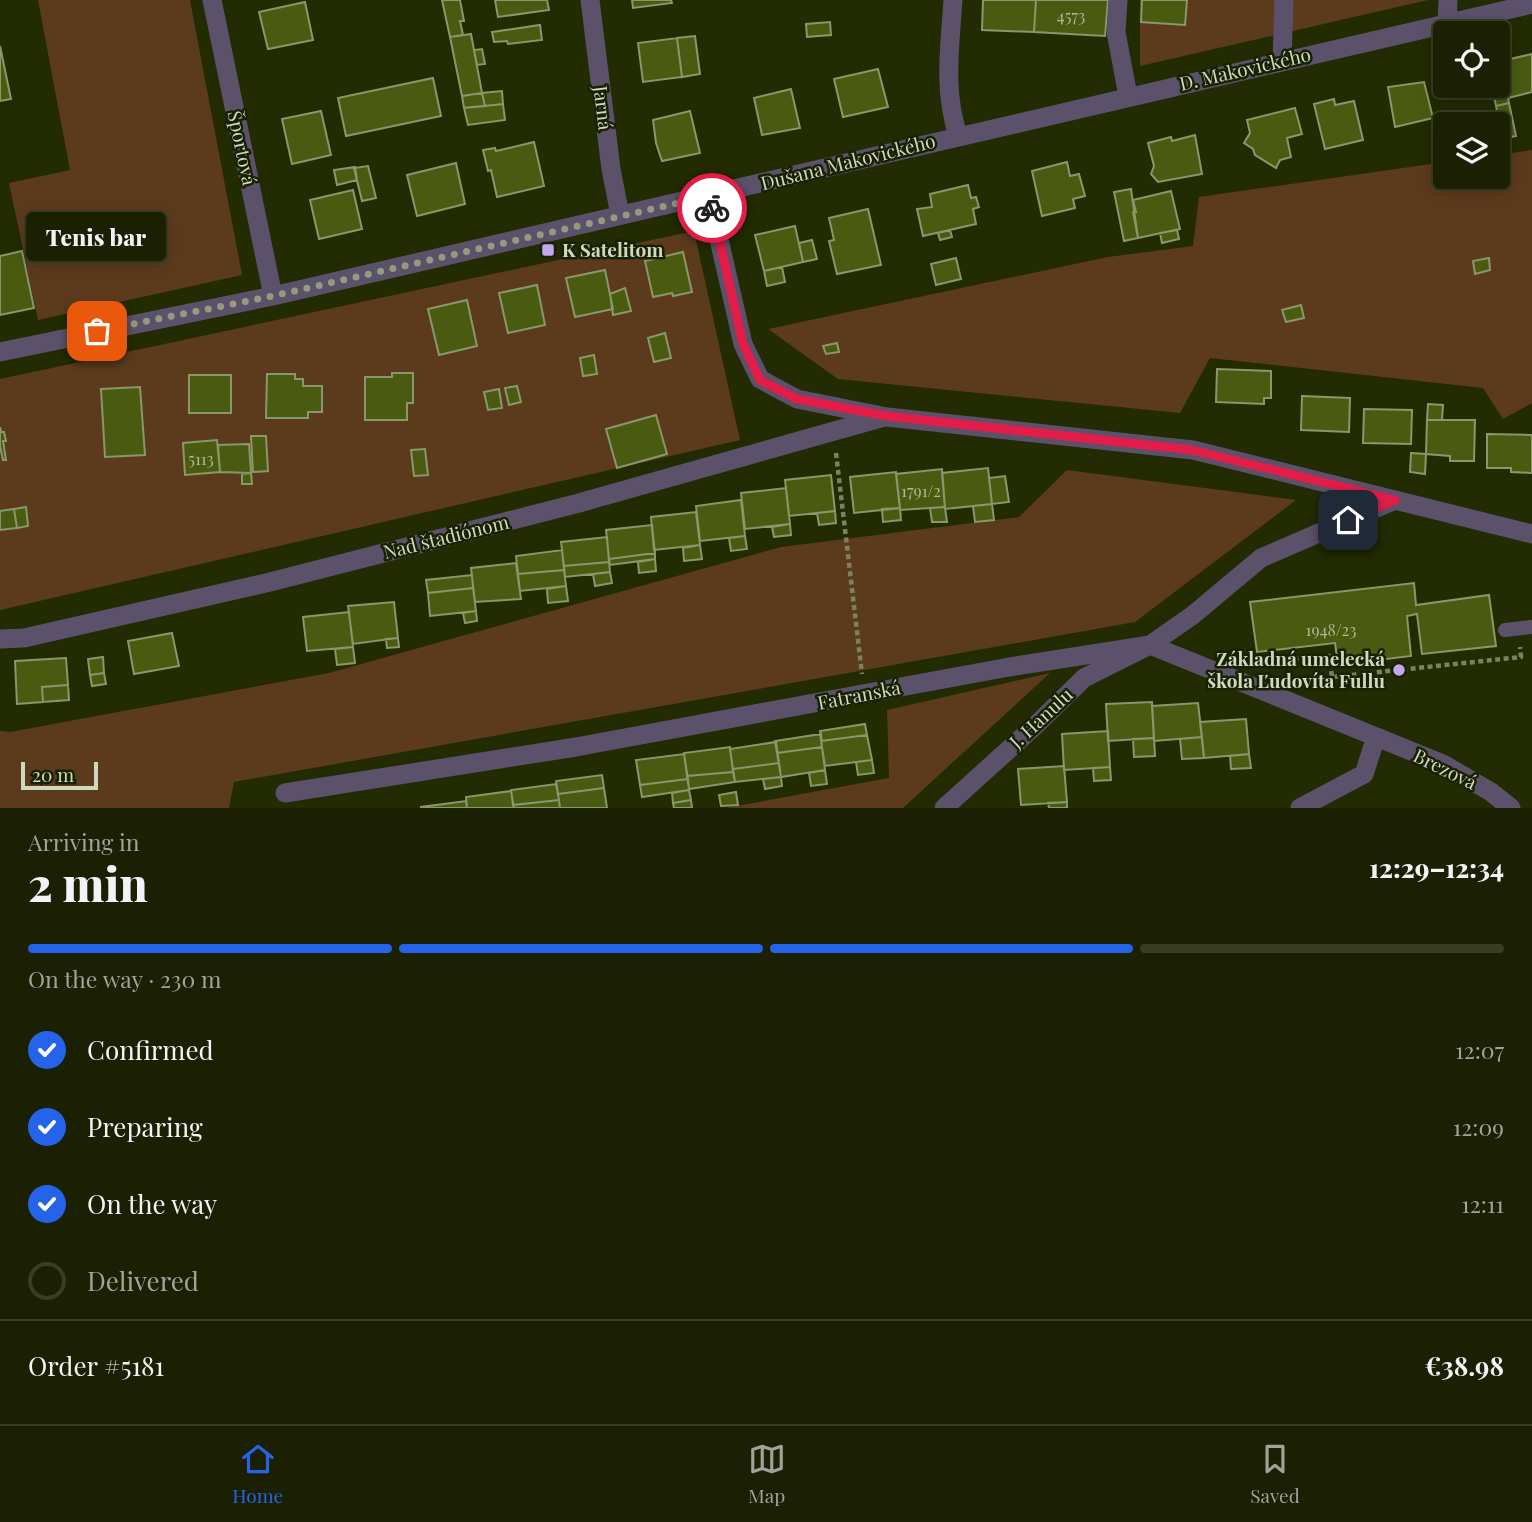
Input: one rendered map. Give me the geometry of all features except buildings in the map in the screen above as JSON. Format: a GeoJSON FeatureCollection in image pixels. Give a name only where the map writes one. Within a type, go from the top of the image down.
{"type":"FeatureCollection","features":[{"type":"Feature","properties":{"kind":"street","name":"Športová"},"geometry":{"type":"LineString","coordinates":[[212,0],[273,296]]}},
{"type":"Feature","properties":{"kind":"street","name":"Jarná"},"geometry":{"type":"LineString","coordinates":[[590,0],[611,170],[620,215]]}},
{"type":"Feature","properties":{"kind":"street"},"geometry":{"type":"LineString","coordinates":[[953,0],[948,84],[951,115],[958,135]]}},
{"type":"Feature","properties":{"kind":"street"},"geometry":{"type":"LineString","coordinates":[[1118,0],[1116,32],[1128,96]]}},
{"type":"Feature","properties":{"kind":"street"},"geometry":{"type":"LineString","coordinates":[[1282,61],[1284,0]]}},
{"type":"Feature","properties":{"kind":"street"},"geometry":{"type":"LineString","coordinates":[[1447,21],[1448,0]]}},
{"type":"Feature","properties":{"kind":"street","name":"D. Makovického"},"geometry":{"type":"LineString","coordinates":[[1456,21],[1532,4]]}},
{"type":"Feature","properties":{"kind":"street","name":"D. Makovického"},"geometry":{"type":"LineString","coordinates":[[958,135],[1433,26]]}},
{"type":"Feature","properties":{"kind":"street","name":"Dušana Makovického"},"geometry":{"type":"LineString","coordinates":[[0,352],[273,296],[709,196],[958,135]]}},
{"type":"Feature","properties":{"kind":"street"},"geometry":{"type":"LineString","coordinates":[[709,196],[743,344],[760,380],[797,399],[887,416],[1192,450],[1532,534]]}},
{"type":"Feature","properties":{"kind":"street","name":"Nad štadiónom"},"geometry":{"type":"LineString","coordinates":[[0,639],[24,638],[270,582],[579,503],[887,416]]}},
{"type":"Feature","properties":{"kind":"street","name":"Fatranská"},"geometry":{"type":"LineString","coordinates":[[285,793],[576,747],[1009,667],[1150,645],[1193,615],[1261,558],[1395,500]]}},
{"type":"Feature","properties":{"kind":"street","name":"Brezová"},"geometry":{"type":"LineString","coordinates":[[1150,645],[1443,764],[1491,792],[1511,808]]}},
{"type":"Feature","properties":{"kind":"street","name":"J. Hanulu"},"geometry":{"type":"LineString","coordinates":[[944,808],[1084,678],[1150,645]]}},
{"type":"Feature","properties":{"kind":"street"},"geometry":{"type":"LineString","coordinates":[[1300,808],[1364,774],[1376,737]]}},
{"type":"Feature","properties":{"kind":"path"},"geometry":{"type":"LineString","coordinates":[[834,432],[864,694]]}},
{"type":"Feature","properties":{"kind":"path"},"geometry":{"type":"LineString","coordinates":[[1268,661],[1329,656],[1332,677],[1521,657],[1518,629]]}},
{"type":"Feature","properties":{"kind":"shaded area"},"geometry":{"type":"Polygon","coordinates":[[[38,0],[190,0],[242,275],[38,320],[9,183],[70,170],[38,0]]]}},
{"type":"Feature","properties":{"kind":"shaded area"},"geometry":{"type":"Polygon","coordinates":[[[1140,0],[1428,0],[1140,66],[1140,0]]]}},
{"type":"Feature","properties":{"kind":"shaded area"},"geometry":{"type":"Polygon","coordinates":[[[1532,150],[1532,403],[1503,419],[1483,388],[1210,358],[1180,413],[838,379],[768,329],[1108,257],[1193,246],[1199,197],[1433,164],[1433,189],[1510,189],[1510,153],[1532,150]]]}},
{"type":"Feature","properties":{"kind":"shaded area"},"geometry":{"type":"Polygon","coordinates":[[[694,231],[740,440],[0,610],[0,379],[694,231]]]}},
{"type":"Feature","properties":{"kind":"shaded area"},"geometry":{"type":"Polygon","coordinates":[[[1067,470],[1296,500],[1135,622],[234,782],[229,808],[0,808],[0,731],[10,732],[329,673],[781,547],[1019,517],[1067,470]]]}},
{"type":"Feature","properties":{"kind":"shaded area"},"geometry":{"type":"Polygon","coordinates":[[[1050,673],[903,808],[726,808],[889,778],[887,710],[1050,673]]]}},
{"type":"Feature","properties":{"kind":"way so far"},"geometry":{"type":"LineString","coordinates":[[97,331],[273,296],[709,196],[712,208]]}},
{"type":"Feature","properties":{"kind":"place","name":"K Satelitom"},"geometry":{"type":"Point","coordinates":[548,250]}},
{"type":"Feature","properties":{"kind":"place","name":"Tenis bar"},"geometry":{"type":"Point","coordinates":[97,331]}},
{"type":"Feature","properties":{"kind":"place","name":"Základná umelecká škola Ľudovíta Fullu"},"geometry":{"type":"Point","coordinates":[1399,670]}},
{"type":"Feature","properties":{"kind":"route"},"geometry":{"type":"LineString","coordinates":[[712,208],[743,344],[760,380],[797,399],[887,416],[1192,450],[1395,500],[1348,520]]}}]}
